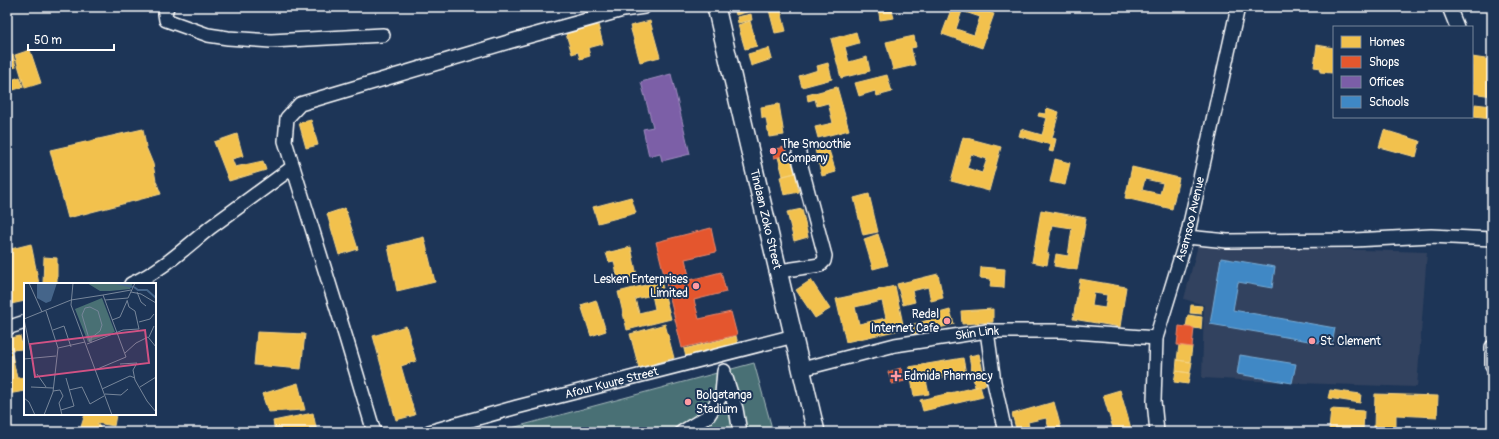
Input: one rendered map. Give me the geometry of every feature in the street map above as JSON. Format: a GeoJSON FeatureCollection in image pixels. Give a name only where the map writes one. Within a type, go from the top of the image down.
{"type":"FeatureCollection","features":[{"type":"Feature","properties":{"kind":"main road","name":"Tindaan Zoko Street"},"geometry":{"type":"LineString","coordinates":[[716,7],[816,432]]}},
{"type":"Feature","properties":{"kind":"street"},"geometry":{"type":"LineString","coordinates":[[167,7],[165,14],[166,20],[208,35],[228,38],[271,41],[383,35]]}},
{"type":"Feature","properties":{"kind":"street"},"geometry":{"type":"LineString","coordinates":[[374,432],[285,141],[287,118],[300,104],[515,40],[623,10],[644,7]]}},
{"type":"Feature","properties":{"kind":"street","name":"Asamsoo Avenue"},"geometry":{"type":"LineString","coordinates":[[1157,432],[1154,401],[1156,338],[1187,237],[1238,7]]}},
{"type":"Feature","properties":{"kind":"street"},"geometry":{"type":"LineString","coordinates":[[1449,7],[1457,26]]}},
{"type":"Feature","properties":{"kind":"street"},"geometry":{"type":"LineString","coordinates":[[778,271],[820,265],[824,261],[825,256],[800,162],[799,152]]}},
{"type":"Feature","properties":{"kind":"street"},"geometry":{"type":"LineString","coordinates":[[133,283],[166,262],[218,222],[293,168]]}},
{"type":"Feature","properties":{"kind":"street"},"geometry":{"type":"LineString","coordinates":[[1187,237],[1227,241],[1354,240],[1431,236],[1492,239]]}},
{"type":"Feature","properties":{"kind":"street"},"geometry":{"type":"LineString","coordinates":[[7,328],[24,322]]}},
{"type":"Feature","properties":{"kind":"street"},"geometry":{"type":"LineString","coordinates":[[988,331],[994,382],[1005,432]]}},
{"type":"Feature","properties":{"kind":"street","name":"Skin Link"},"geometry":{"type":"LineString","coordinates":[[802,369],[895,345],[988,331],[1062,331],[1156,338]]}},
{"type":"Feature","properties":{"kind":"street","name":"Afour Kuure Street"},"geometry":{"type":"LineString","coordinates":[[429,432],[517,406],[794,336]]}},
{"type":"Feature","properties":{"kind":"street"},"geometry":{"type":"LineString","coordinates":[[1492,347],[1492,366]]}},
{"type":"Feature","properties":{"kind":"street"},"geometry":{"type":"LineString","coordinates":[[722,354],[724,371],[736,409],[740,432]]}},
{"type":"Feature","properties":{"kind":"street"},"geometry":{"type":"LineString","coordinates":[[682,432],[708,416],[722,394],[724,371]]}},
{"type":"Feature","properties":{"kind":"shaded area","name":"St. Clement"},"geometry":{"type":"Polygon","coordinates":[[[1198,245],[1427,252],[1417,387],[1202,378],[1204,305],[1184,299],[1198,245]]]}},
{"type":"Feature","properties":{"kind":"green space","name":"Bolgatanga Stadium"},"geometry":{"type":"Polygon","coordinates":[[[754,363],[773,432],[497,432],[754,363]]]}},
{"type":"Feature","properties":{"kind":"building: Homes"},"geometry":{"type":"Polygon","coordinates":[[[113,7],[125,7],[114,10],[113,7]]]}},
{"type":"Feature","properties":{"kind":"building: Homes"},"geometry":{"type":"Polygon","coordinates":[[[540,7],[557,7],[541,12],[540,7]]]}},
{"type":"Feature","properties":{"kind":"building: Homes"},"geometry":{"type":"Polygon","coordinates":[[[734,7],[749,7],[750,11],[736,15],[734,7]]]}},
{"type":"Feature","properties":{"kind":"building: Homes"},"geometry":{"type":"Polygon","coordinates":[[[780,7],[786,31],[775,33],[769,10],[780,7]]]}},
{"type":"Feature","properties":{"kind":"building: Homes"},"geometry":{"type":"Polygon","coordinates":[[[878,7],[891,7],[894,18],[880,20],[878,7]]]}},
{"type":"Feature","properties":{"kind":"building: Homes"},"geometry":{"type":"Polygon","coordinates":[[[952,7],[974,7],[994,14],[982,48],[942,34],[952,7]],[[962,11],[956,29],[974,35],[980,17],[962,11]]]}},
{"type":"Feature","properties":{"kind":"building: Homes"},"geometry":{"type":"Polygon","coordinates":[[[751,14],[752,20],[738,23],[737,17],[751,14]]]}},
{"type":"Feature","properties":{"kind":"building: Homes"},"geometry":{"type":"Polygon","coordinates":[[[650,21],[660,57],[640,62],[630,26],[650,21]]]}},
{"type":"Feature","properties":{"kind":"building: Homes"},"geometry":{"type":"Polygon","coordinates":[[[750,21],[757,46],[745,49],[738,25],[750,21]]]}},
{"type":"Feature","properties":{"kind":"building: Homes"},"geometry":{"type":"Polygon","coordinates":[[[598,25],[603,44],[588,48],[590,56],[580,59],[578,52],[572,54],[566,34],[598,25]]]}},
{"type":"Feature","properties":{"kind":"building: Homes"},"geometry":{"type":"Polygon","coordinates":[[[856,32],[859,43],[845,47],[849,62],[867,57],[870,71],[841,78],[831,39],[856,32]]]}},
{"type":"Feature","properties":{"kind":"building: Homes"},"geometry":{"type":"Polygon","coordinates":[[[914,36],[916,47],[911,48],[915,65],[893,70],[886,42],[914,36]]]}},
{"type":"Feature","properties":{"kind":"building: Homes"},"geometry":{"type":"Polygon","coordinates":[[[1317,45],[1333,48],[1332,73],[1320,72],[1321,68],[1314,67],[1317,45]]]}},
{"type":"Feature","properties":{"kind":"building: Homes"},"geometry":{"type":"Polygon","coordinates":[[[769,48],[772,59],[751,66],[748,54],[769,48]]]}},
{"type":"Feature","properties":{"kind":"building: Homes"},"geometry":{"type":"Polygon","coordinates":[[[30,50],[41,83],[25,88],[15,55],[30,50]]]}},
{"type":"Feature","properties":{"kind":"building: Homes"},"geometry":{"type":"Polygon","coordinates":[[[13,55],[16,67],[8,69],[11,80],[20,77],[23,87],[7,92],[7,57],[13,55]]]}},
{"type":"Feature","properties":{"kind":"building: Homes"},"geometry":{"type":"Polygon","coordinates":[[[1473,57],[1492,60],[1492,96],[1473,93],[1473,57]]]}},
{"type":"Feature","properties":{"kind":"building: Homes"},"geometry":{"type":"Polygon","coordinates":[[[828,63],[832,79],[802,87],[799,76],[818,70],[817,66],[828,63]]]}},
{"type":"Feature","properties":{"kind":"building: Homes"},"geometry":{"type":"Polygon","coordinates":[[[887,75],[892,92],[877,96],[875,91],[859,96],[855,83],[887,75]]]}},
{"type":"Feature","properties":{"kind":"building: Homes"},"geometry":{"type":"Polygon","coordinates":[[[837,87],[849,130],[818,138],[815,127],[833,123],[828,103],[817,106],[815,99],[808,101],[807,95],[837,87]]]}},
{"type":"Feature","properties":{"kind":"building: Homes"},"geometry":{"type":"Polygon","coordinates":[[[779,104],[784,135],[769,137],[766,118],[762,118],[761,107],[779,104]]]}},
{"type":"Feature","properties":{"kind":"building: Homes"},"geometry":{"type":"Polygon","coordinates":[[[1475,104],[1492,106],[1492,119],[1473,117],[1475,104]]]}},
{"type":"Feature","properties":{"kind":"building: Homes"},"geometry":{"type":"Polygon","coordinates":[[[1047,108],[1059,112],[1052,138],[1056,139],[1053,152],[1049,151],[1051,145],[1019,136],[1021,129],[1042,135],[1047,118],[1038,116],[1039,113],[1045,114],[1047,108]]]}},
{"type":"Feature","properties":{"kind":"building: Homes"},"geometry":{"type":"Polygon","coordinates":[[[311,120],[318,145],[306,148],[299,123],[311,120]]]}},
{"type":"Feature","properties":{"kind":"building: Homes"},"geometry":{"type":"Polygon","coordinates":[[[143,129],[146,147],[153,164],[156,181],[161,194],[68,218],[50,150],[143,129]]]}},
{"type":"Feature","properties":{"kind":"building: Homes"},"geometry":{"type":"Polygon","coordinates":[[[1384,130],[1420,141],[1416,157],[1379,147],[1384,130]]]}},
{"type":"Feature","properties":{"kind":"building: Homes"},"geometry":{"type":"Polygon","coordinates":[[[237,134],[243,156],[232,159],[235,167],[263,161],[266,170],[229,181],[214,142],[237,134]]]}},
{"type":"Feature","properties":{"kind":"building: Homes"},"geometry":{"type":"Polygon","coordinates":[[[963,137],[1001,147],[989,191],[951,181],[963,137]],[[971,154],[967,168],[982,173],[987,159],[971,154]]]}},
{"type":"Feature","properties":{"kind":"building: Homes"},"geometry":{"type":"Polygon","coordinates":[[[828,147],[836,172],[822,176],[815,150],[828,147]]]}},
{"type":"Feature","properties":{"kind":"building: Homes"},"geometry":{"type":"Polygon","coordinates":[[[790,154],[795,173],[783,176],[778,157],[790,154]]]}},
{"type":"Feature","properties":{"kind":"building: Homes"},"geometry":{"type":"Polygon","coordinates":[[[1055,159],[1070,163],[1065,185],[1050,182],[1055,159]]]}},
{"type":"Feature","properties":{"kind":"building: Homes"},"geometry":{"type":"Polygon","coordinates":[[[1132,167],[1179,178],[1172,209],[1125,198],[1132,167]],[[1145,179],[1142,190],[1160,194],[1163,183],[1145,179]]]}},
{"type":"Feature","properties":{"kind":"building: Homes"},"geometry":{"type":"Polygon","coordinates":[[[795,173],[799,192],[784,195],[780,177],[795,173]]]}},
{"type":"Feature","properties":{"kind":"building: Homes"},"geometry":{"type":"Polygon","coordinates":[[[869,194],[878,232],[863,235],[854,198],[869,194]]]}},
{"type":"Feature","properties":{"kind":"building: Homes"},"geometry":{"type":"Polygon","coordinates":[[[631,197],[636,213],[598,223],[593,207],[631,197]]]}},
{"type":"Feature","properties":{"kind":"building: Homes"},"geometry":{"type":"Polygon","coordinates":[[[345,208],[358,249],[339,255],[327,214],[345,208]]]}},
{"type":"Feature","properties":{"kind":"building: Homes"},"geometry":{"type":"Polygon","coordinates":[[[802,209],[808,237],[794,241],[787,212],[802,209]]]}},
{"type":"Feature","properties":{"kind":"building: Homes"},"geometry":{"type":"Polygon","coordinates":[[[1041,210],[1086,218],[1077,270],[1054,266],[1056,254],[1068,256],[1072,228],[1052,225],[1047,253],[1049,254],[1047,265],[1032,262],[1041,210]]]}},
{"type":"Feature","properties":{"kind":"building: Homes"},"geometry":{"type":"Polygon","coordinates":[[[878,234],[888,265],[873,269],[864,239],[878,234]]]}},
{"type":"Feature","properties":{"kind":"building: Homes"},"geometry":{"type":"Polygon","coordinates":[[[424,237],[435,282],[397,291],[388,246],[424,237]]]}},
{"type":"Feature","properties":{"kind":"building: Homes"},"geometry":{"type":"Polygon","coordinates":[[[31,244],[39,283],[24,283],[24,301],[11,304],[7,291],[7,250],[31,244]]]}},
{"type":"Feature","properties":{"kind":"building: Homes"},"geometry":{"type":"Polygon","coordinates":[[[631,247],[638,281],[619,285],[614,261],[609,262],[606,253],[631,247]]]}},
{"type":"Feature","properties":{"kind":"building: Homes"},"geometry":{"type":"Polygon","coordinates":[[[44,257],[57,258],[57,283],[43,283],[44,257]]]}},
{"type":"Feature","properties":{"kind":"building: Homes"},"geometry":{"type":"Polygon","coordinates":[[[981,267],[1005,269],[1004,288],[990,287],[991,279],[980,278],[981,267]]]}},
{"type":"Feature","properties":{"kind":"building: Homes"},"geometry":{"type":"Polygon","coordinates":[[[938,274],[943,298],[931,301],[928,287],[912,291],[915,302],[903,305],[897,284],[938,274]]]}},
{"type":"Feature","properties":{"kind":"building: Homes"},"geometry":{"type":"Polygon","coordinates":[[[1080,279],[1126,287],[1120,327],[1073,319],[1080,279]],[[1094,293],[1092,306],[1105,308],[1107,295],[1094,293]]]}},
{"type":"Feature","properties":{"kind":"building: Homes"},"geometry":{"type":"Polygon","coordinates":[[[811,280],[830,309],[815,318],[796,290],[811,280]]]}},
{"type":"Feature","properties":{"kind":"building: Homes"},"geometry":{"type":"Polygon","coordinates":[[[661,281],[671,319],[627,330],[618,292],[661,281]],[[652,295],[635,299],[639,313],[655,309],[652,295]]]}},
{"type":"Feature","properties":{"kind":"building: Homes"},"geometry":{"type":"Polygon","coordinates":[[[895,286],[904,329],[846,342],[836,299],[895,286]],[[882,301],[855,307],[859,324],[886,318],[882,301]]]}},
{"type":"Feature","properties":{"kind":"building: Homes"},"geometry":{"type":"Polygon","coordinates":[[[596,300],[606,331],[591,336],[581,305],[596,300]]]}},
{"type":"Feature","properties":{"kind":"building: Homes"},"geometry":{"type":"Polygon","coordinates":[[[1191,305],[1202,306],[1201,314],[1190,313],[1191,305]]]}},
{"type":"Feature","properties":{"kind":"building: Homes"},"geometry":{"type":"Polygon","coordinates":[[[993,309],[993,322],[962,324],[961,311],[993,309]]]}},
{"type":"Feature","properties":{"kind":"building: Homes","name":"Redal Internet Cafe"},"geometry":{"type":"Polygon","coordinates":[[[950,310],[954,324],[943,327],[939,313],[950,310]]]}},
{"type":"Feature","properties":{"kind":"building: Homes"},"geometry":{"type":"Polygon","coordinates":[[[1188,315],[1202,317],[1201,329],[1186,327],[1188,315]]]}},
{"type":"Feature","properties":{"kind":"building: Homes"},"geometry":{"type":"Polygon","coordinates":[[[940,317],[943,327],[912,334],[910,325],[940,317]]]}},
{"type":"Feature","properties":{"kind":"building: Homes"},"geometry":{"type":"Polygon","coordinates":[[[665,324],[674,358],[639,368],[630,334],[665,324]]]}},
{"type":"Feature","properties":{"kind":"building: Homes"},"geometry":{"type":"Polygon","coordinates":[[[406,326],[416,361],[401,366],[415,415],[396,420],[373,336],[406,326]]]}},
{"type":"Feature","properties":{"kind":"building: Homes"},"geometry":{"type":"Polygon","coordinates":[[[257,332],[305,334],[301,369],[254,365],[257,332]]]}},
{"type":"Feature","properties":{"kind":"building: Homes"},"geometry":{"type":"Polygon","coordinates":[[[20,336],[23,349],[11,350],[17,378],[24,377],[24,391],[8,394],[7,388],[7,339],[20,336]]]}},
{"type":"Feature","properties":{"kind":"building: Homes"},"geometry":{"type":"Polygon","coordinates":[[[736,336],[739,348],[687,361],[684,349],[736,336]]]}},
{"type":"Feature","properties":{"kind":"building: Homes"},"geometry":{"type":"Polygon","coordinates":[[[1179,345],[1192,347],[1190,362],[1177,360],[1179,345]]]}},
{"type":"Feature","properties":{"kind":"building: Homes"},"geometry":{"type":"Polygon","coordinates":[[[979,354],[986,385],[975,387],[969,356],[979,354]]]}},
{"type":"Feature","properties":{"kind":"building: Homes"},"geometry":{"type":"Polygon","coordinates":[[[963,358],[966,374],[926,380],[929,394],[914,396],[909,367],[963,358]]]}},
{"type":"Feature","properties":{"kind":"building: Homes"},"geometry":{"type":"Polygon","coordinates":[[[1177,360],[1192,362],[1190,373],[1176,371],[1177,360]]]}},
{"type":"Feature","properties":{"kind":"building: Homes"},"geometry":{"type":"Polygon","coordinates":[[[1176,371],[1190,373],[1188,384],[1174,382],[1176,371]]]}},
{"type":"Feature","properties":{"kind":"building: Homes"},"geometry":{"type":"Polygon","coordinates":[[[298,383],[305,410],[268,412],[262,394],[298,383]]]}},
{"type":"Feature","properties":{"kind":"building: Homes"},"geometry":{"type":"Polygon","coordinates":[[[980,386],[983,397],[923,411],[920,400],[980,386]]]}},
{"type":"Feature","properties":{"kind":"building: Homes"},"geometry":{"type":"Polygon","coordinates":[[[1120,390],[1132,432],[1097,432],[1113,428],[1103,395],[1120,390]]]}},
{"type":"Feature","properties":{"kind":"building: Homes"},"geometry":{"type":"Polygon","coordinates":[[[1330,390],[1361,394],[1360,403],[1328,398],[1330,390]]]}},
{"type":"Feature","properties":{"kind":"building: Homes"},"geometry":{"type":"Polygon","coordinates":[[[1375,394],[1438,396],[1437,417],[1396,415],[1396,429],[1374,428],[1375,394]]]}},
{"type":"Feature","properties":{"kind":"building: Homes"},"geometry":{"type":"Polygon","coordinates":[[[1054,402],[1062,432],[1050,432],[1046,418],[1028,422],[1030,432],[1017,432],[1012,414],[1054,402]]]}},
{"type":"Feature","properties":{"kind":"building: Homes"},"geometry":{"type":"Polygon","coordinates":[[[1331,409],[1364,411],[1363,432],[1329,430],[1331,409]]]}},
{"type":"Feature","properties":{"kind":"building: Homes"},"geometry":{"type":"Polygon","coordinates":[[[313,413],[317,432],[275,432],[273,421],[313,413]]]}},
{"type":"Feature","properties":{"kind":"building: Homes"},"geometry":{"type":"Polygon","coordinates":[[[85,415],[116,415],[114,426],[97,423],[103,432],[90,432],[81,427],[85,415]]]}},
{"type":"Feature","properties":{"kind":"building: Homes"},"geometry":{"type":"Polygon","coordinates":[[[1376,428],[1451,432],[1376,432],[1376,428]]]}},
{"type":"Feature","properties":{"kind":"building: Shops"},"geometry":{"type":"Polygon","coordinates":[[[785,147],[787,155],[774,158],[772,150],[785,147]]]}},
{"type":"Feature","properties":{"kind":"building: Shops","name":"Lesken Enterprises Limited"},"geometry":{"type":"Polygon","coordinates":[[[711,228],[716,252],[685,259],[690,280],[721,272],[726,292],[694,300],[699,319],[731,312],[737,335],[682,348],[656,242],[711,228]]]}},
{"type":"Feature","properties":{"kind":"building: Shops"},"geometry":{"type":"Polygon","coordinates":[[[1179,326],[1194,328],[1192,347],[1177,345],[1179,326]]]}},
{"type":"Feature","properties":{"kind":"building: Shops","name":"Edmida Pharmacy"},"geometry":{"type":"Polygon","coordinates":[[[901,368],[905,381],[892,384],[888,372],[901,368]]]}},
{"type":"Feature","properties":{"kind":"building: Offices"},"geometry":{"type":"Polygon","coordinates":[[[671,74],[690,154],[662,161],[660,153],[649,156],[643,129],[653,127],[641,82],[671,74]]]}},
{"type":"Feature","properties":{"kind":"building: Schools"},"geometry":{"type":"Polygon","coordinates":[[[1221,258],[1275,267],[1272,288],[1238,282],[1233,310],[1335,328],[1332,345],[1210,324],[1221,258]]]}},
{"type":"Feature","properties":{"kind":"building: Schools"},"geometry":{"type":"Polygon","coordinates":[[[1240,355],[1296,364],[1292,383],[1237,374],[1240,355]]]}},
{"type":"Feature","properties":{"kind":"place","name":"The Smoothie Company"},"geometry":{"type":"Point","coordinates":[773,151]}},
{"type":"Feature","properties":{"kind":"place","name":"Lesken Enterprises Limited"},"geometry":{"type":"Point","coordinates":[696,286]}},
{"type":"Feature","properties":{"kind":"place","name":"Redal Internet Cafe"},"geometry":{"type":"Point","coordinates":[947,321]}},
{"type":"Feature","properties":{"kind":"place","name":"St. Clement"},"geometry":{"type":"Point","coordinates":[1312,341]}},
{"type":"Feature","properties":{"kind":"place","name":"Edmida Pharmacy"},"geometry":{"type":"Point","coordinates":[896,376]}},
{"type":"Feature","properties":{"kind":"place","name":"Bolgatanga Stadium"},"geometry":{"type":"Point","coordinates":[688,402]}}]}
